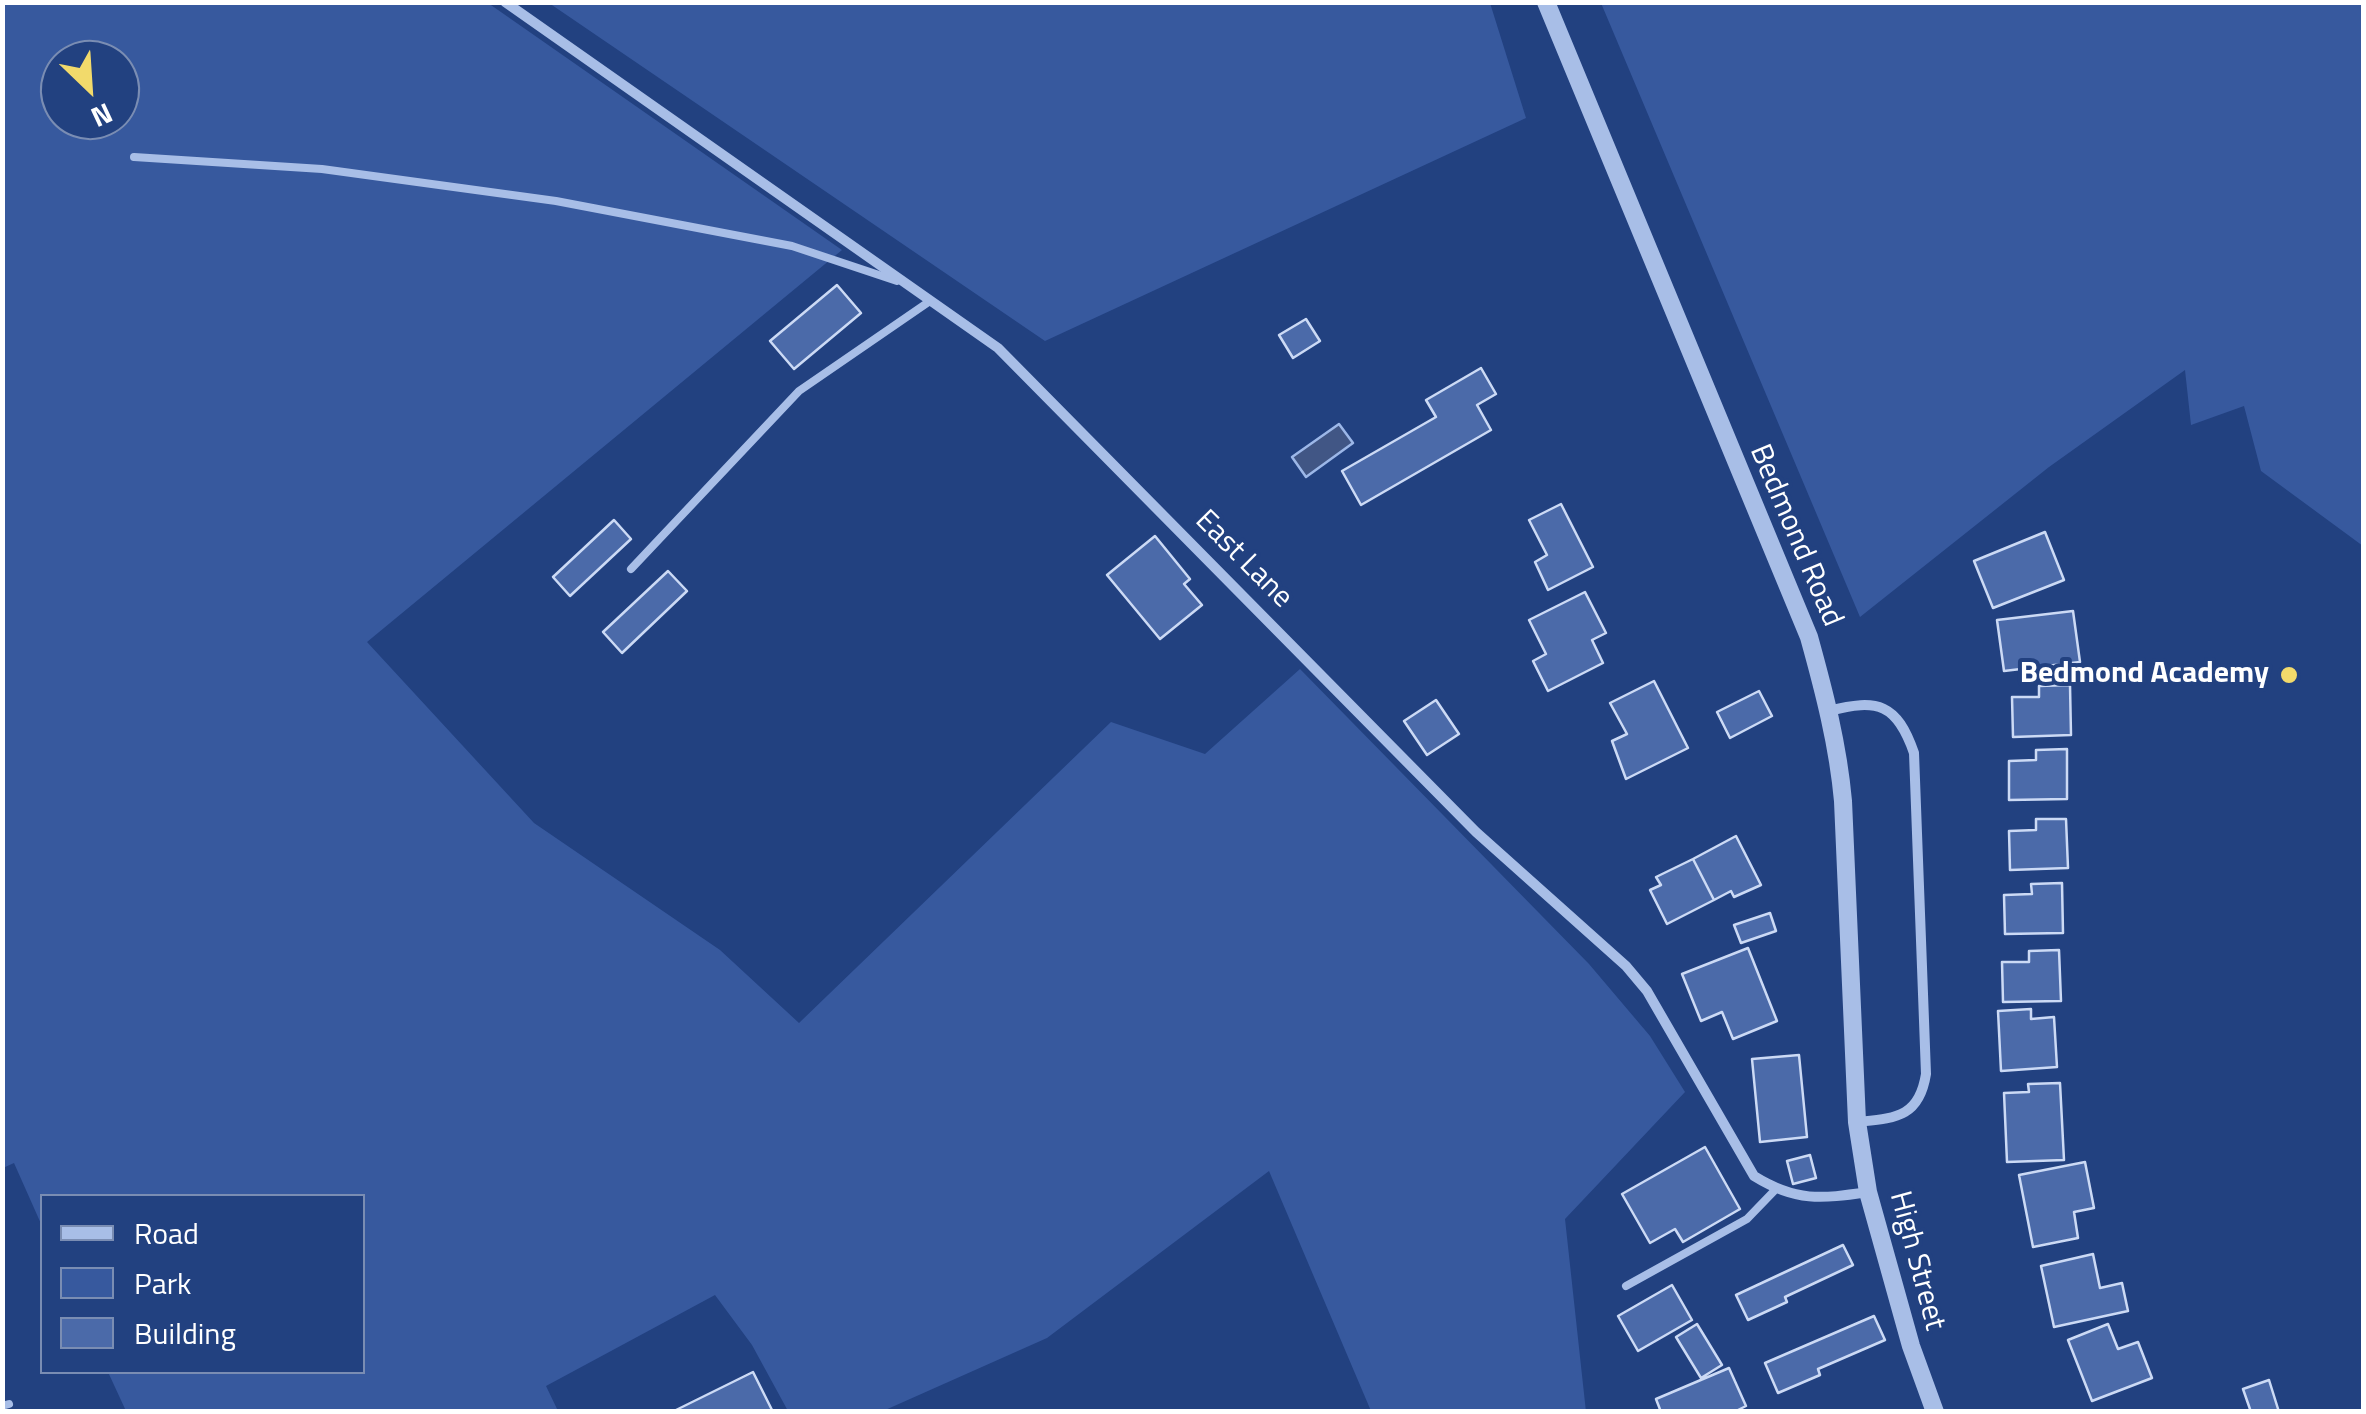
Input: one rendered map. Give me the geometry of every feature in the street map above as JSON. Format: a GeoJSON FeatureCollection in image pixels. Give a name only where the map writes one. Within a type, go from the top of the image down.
{"type":"FeatureCollection","features":[{"type":"Feature","properties":{"kind":"street","name":"East Lane"},"geometry":{"type":"LineString","coordinates":[[505,2],[998,348],[1476,832],[1626,966],[1647,991],[1754,1176],[1776,1190]]}},
{"type":"Feature","properties":{"kind":"street","name":"Bedmond Road"},"geometry":{"type":"LineString","coordinates":[[1546,2],[1809,637],[1838,754],[1844,801],[1857,1122]]}},
{"type":"Feature","properties":{"kind":"street"},"geometry":{"type":"LineString","coordinates":[[1829,712],[1860,703],[1887,708],[1905,727],[1914,754],[1926,1074],[1922,1095],[1906,1113],[1857,1122]]}},
{"type":"Feature","properties":{"kind":"street","name":"High Street"},"geometry":{"type":"LineString","coordinates":[[1857,1122],[1868,1192],[1911,1346],[1935,1412]]}},
{"type":"Feature","properties":{"kind":"street"},"geometry":{"type":"LineString","coordinates":[[1776,1190],[1824,1198],[1868,1192]]}},
{"type":"Feature","properties":{"kind":"lane"},"geometry":{"type":"LineString","coordinates":[[134,157],[322,169],[556,201],[792,246],[905,283]]}},
{"type":"Feature","properties":{"kind":"lane"},"geometry":{"type":"LineString","coordinates":[[631,569],[799,391],[930,300]]}},
{"type":"Feature","properties":{"kind":"lane"},"geometry":{"type":"LineString","coordinates":[[1626,1286],[1747,1219],[1776,1190]]}},
{"type":"Feature","properties":{"kind":"green space"},"geometry":{"type":"Polygon","coordinates":[[[3,2],[488,3],[842,250],[367,642],[534,823],[720,950],[799,1023],[1111,722],[1205,754],[1300,669],[1589,964],[1650,1036],[1685,1092],[1565,1219],[1586,1412],[1371,1411],[1269,1171],[1047,1338],[883,1411],[788,1411],[752,1345],[715,1295],[546,1386],[558,1411],[126,1411],[109,1374],[365,1374],[365,1194],[40,1194],[40,1222],[14,1163],[3,1168],[3,2]]]}},
{"type":"Feature","properties":{"kind":"green space"},"geometry":{"type":"Polygon","coordinates":[[[549,3],[1490,3],[1526,118],[1045,341],[549,3]]]}},
{"type":"Feature","properties":{"kind":"green space"},"geometry":{"type":"Polygon","coordinates":[[[1601,3],[2363,3],[2363,546],[2261,471],[2244,406],[2191,425],[2185,370],[2049,467],[1860,617],[1601,3]]]}},
{"type":"Feature","properties":{"kind":"shaded area"},"geometry":{"type":"Polygon","coordinates":[[[1339,424],[1353,443],[1306,477],[1292,457],[1339,424]]]}},
{"type":"Feature","properties":{"kind":"building"},"geometry":{"type":"Polygon","coordinates":[[[837,285],[861,313],[794,369],[770,341],[837,285]]]}},
{"type":"Feature","properties":{"kind":"building"},"geometry":{"type":"Polygon","coordinates":[[[1306,319],[1320,341],[1293,358],[1279,335],[1306,319]]]}},
{"type":"Feature","properties":{"kind":"building"},"geometry":{"type":"Polygon","coordinates":[[[1481,368],[1496,394],[1477,405],[1491,430],[1361,505],[1342,471],[1436,417],[1426,400],[1481,368]]]}},
{"type":"Feature","properties":{"kind":"building"},"geometry":{"type":"Polygon","coordinates":[[[1561,504],[1593,567],[1548,590],[1535,562],[1547,555],[1529,520],[1561,504]]]}},
{"type":"Feature","properties":{"kind":"building"},"geometry":{"type":"Polygon","coordinates":[[[614,520],[631,539],[570,596],[553,577],[614,520]]]}},
{"type":"Feature","properties":{"kind":"building"},"geometry":{"type":"Polygon","coordinates":[[[2045,532],[2064,580],[1993,608],[1974,561],[2045,532]]]}},
{"type":"Feature","properties":{"kind":"building"},"geometry":{"type":"Polygon","coordinates":[[[1155,536],[1190,579],[1184,584],[1202,605],[1160,639],[1107,575],[1155,536]]]}},
{"type":"Feature","properties":{"kind":"building"},"geometry":{"type":"Polygon","coordinates":[[[668,571],[687,591],[622,653],[603,632],[668,571]]]}},
{"type":"Feature","properties":{"kind":"building"},"geometry":{"type":"Polygon","coordinates":[[[1585,592],[1606,633],[1592,640],[1603,663],[1548,691],[1533,661],[1546,654],[1529,620],[1585,592]]]}},
{"type":"Feature","properties":{"kind":"building"},"geometry":{"type":"Polygon","coordinates":[[[2073,611],[2080,662],[2004,671],[1997,620],[2073,611]]]}},
{"type":"Feature","properties":{"kind":"building"},"geometry":{"type":"Polygon","coordinates":[[[1654,681],[1688,748],[1626,779],[1612,741],[1627,734],[1610,703],[1654,681]]]}},
{"type":"Feature","properties":{"kind":"building"},"geometry":{"type":"Polygon","coordinates":[[[2070,685],[2071,735],[2013,737],[2012,697],[2039,697],[2039,686],[2070,685]]]}},
{"type":"Feature","properties":{"kind":"building"},"geometry":{"type":"Polygon","coordinates":[[[1759,691],[1772,716],[1730,738],[1717,712],[1759,691]]]}},
{"type":"Feature","properties":{"kind":"building"},"geometry":{"type":"Polygon","coordinates":[[[1436,700],[1459,734],[1427,755],[1404,721],[1436,700]]]}},
{"type":"Feature","properties":{"kind":"building"},"geometry":{"type":"Polygon","coordinates":[[[2067,749],[2067,799],[2009,800],[2009,761],[2036,760],[2036,750],[2067,749]]]}},
{"type":"Feature","properties":{"kind":"building"},"geometry":{"type":"Polygon","coordinates":[[[2036,819],[2066,819],[2068,868],[2010,870],[2009,831],[2036,830],[2036,819]]]}},
{"type":"Feature","properties":{"kind":"building"},"geometry":{"type":"Polygon","coordinates":[[[1736,836],[1761,885],[1734,897],[1731,891],[1714,900],[1693,859],[1736,836]]]}},
{"type":"Feature","properties":{"kind":"building"},"geometry":{"type":"Polygon","coordinates":[[[1693,859],[1714,900],[1667,924],[1650,890],[1661,885],[1656,877],[1693,859]]]}},
{"type":"Feature","properties":{"kind":"building"},"geometry":{"type":"Polygon","coordinates":[[[2062,883],[2063,933],[2005,934],[2004,895],[2032,894],[2031,884],[2062,883]]]}},
{"type":"Feature","properties":{"kind":"building"},"geometry":{"type":"Polygon","coordinates":[[[1770,913],[1776,931],[1741,943],[1734,925],[1770,913]]]}},
{"type":"Feature","properties":{"kind":"building"},"geometry":{"type":"Polygon","coordinates":[[[1748,948],[1777,1021],[1733,1039],[1722,1012],[1701,1021],[1682,974],[1748,948]]]}},
{"type":"Feature","properties":{"kind":"building"},"geometry":{"type":"Polygon","coordinates":[[[2059,950],[2061,1001],[2003,1002],[2002,962],[2029,962],[2029,951],[2059,950]]]}},
{"type":"Feature","properties":{"kind":"building"},"geometry":{"type":"Polygon","coordinates":[[[2031,1009],[2031,1019],[2054,1017],[2057,1067],[2001,1071],[1998,1011],[2031,1009]]]}},
{"type":"Feature","properties":{"kind":"building"},"geometry":{"type":"Polygon","coordinates":[[[1799,1055],[1807,1137],[1760,1142],[1752,1059],[1799,1055]]]}},
{"type":"Feature","properties":{"kind":"building"},"geometry":{"type":"Polygon","coordinates":[[[2060,1083],[2064,1160],[2007,1162],[2004,1093],[2029,1092],[2028,1084],[2060,1083]]]}},
{"type":"Feature","properties":{"kind":"building"},"geometry":{"type":"Polygon","coordinates":[[[1705,1147],[1740,1209],[1683,1242],[1675,1229],[1650,1243],[1622,1194],[1705,1147]]]}},
{"type":"Feature","properties":{"kind":"building"},"geometry":{"type":"Polygon","coordinates":[[[1810,1155],[1816,1178],[1793,1184],[1787,1161],[1810,1155]]]}},
{"type":"Feature","properties":{"kind":"building"},"geometry":{"type":"Polygon","coordinates":[[[2085,1162],[2094,1208],[2074,1212],[2078,1238],[2033,1247],[2019,1175],[2085,1162]]]}},
{"type":"Feature","properties":{"kind":"building"},"geometry":{"type":"Polygon","coordinates":[[[1843,1245],[1853,1265],[1785,1297],[1787,1302],[1748,1320],[1736,1295],[1843,1245]]]}},
{"type":"Feature","properties":{"kind":"building"},"geometry":{"type":"Polygon","coordinates":[[[2093,1254],[2100,1288],[2122,1283],[2128,1311],[2054,1327],[2041,1266],[2093,1254]]]}},
{"type":"Feature","properties":{"kind":"building"},"geometry":{"type":"Polygon","coordinates":[[[1672,1285],[1692,1320],[1638,1351],[1618,1316],[1672,1285]]]}},
{"type":"Feature","properties":{"kind":"building"},"geometry":{"type":"Polygon","coordinates":[[[1874,1316],[1885,1340],[1818,1369],[1820,1375],[1778,1393],[1765,1363],[1874,1316]]]}},
{"type":"Feature","properties":{"kind":"building"},"geometry":{"type":"Polygon","coordinates":[[[1697,1324],[1722,1365],[1701,1378],[1676,1337],[1697,1324]]]}},
{"type":"Feature","properties":{"kind":"building"},"geometry":{"type":"Polygon","coordinates":[[[2108,1324],[2118,1349],[2138,1342],[2152,1378],[2092,1401],[2068,1340],[2108,1324]]]}},
{"type":"Feature","properties":{"kind":"building"},"geometry":{"type":"Polygon","coordinates":[[[1729,1368],[1746,1406],[1734,1412],[1661,1412],[1656,1399],[1729,1368]]]}},
{"type":"Feature","properties":{"kind":"building"},"geometry":{"type":"Polygon","coordinates":[[[753,1372],[773,1412],[672,1412],[753,1372]]]}},
{"type":"Feature","properties":{"kind":"building"},"geometry":{"type":"Polygon","coordinates":[[[2269,1380],[2279,1412],[2251,1412],[2243,1389],[2269,1380]]]}},
{"type":"Feature","properties":{"kind":"place","name":"Bedmond Academy"},"geometry":{"type":"Point","coordinates":[2289,675]}}]}
